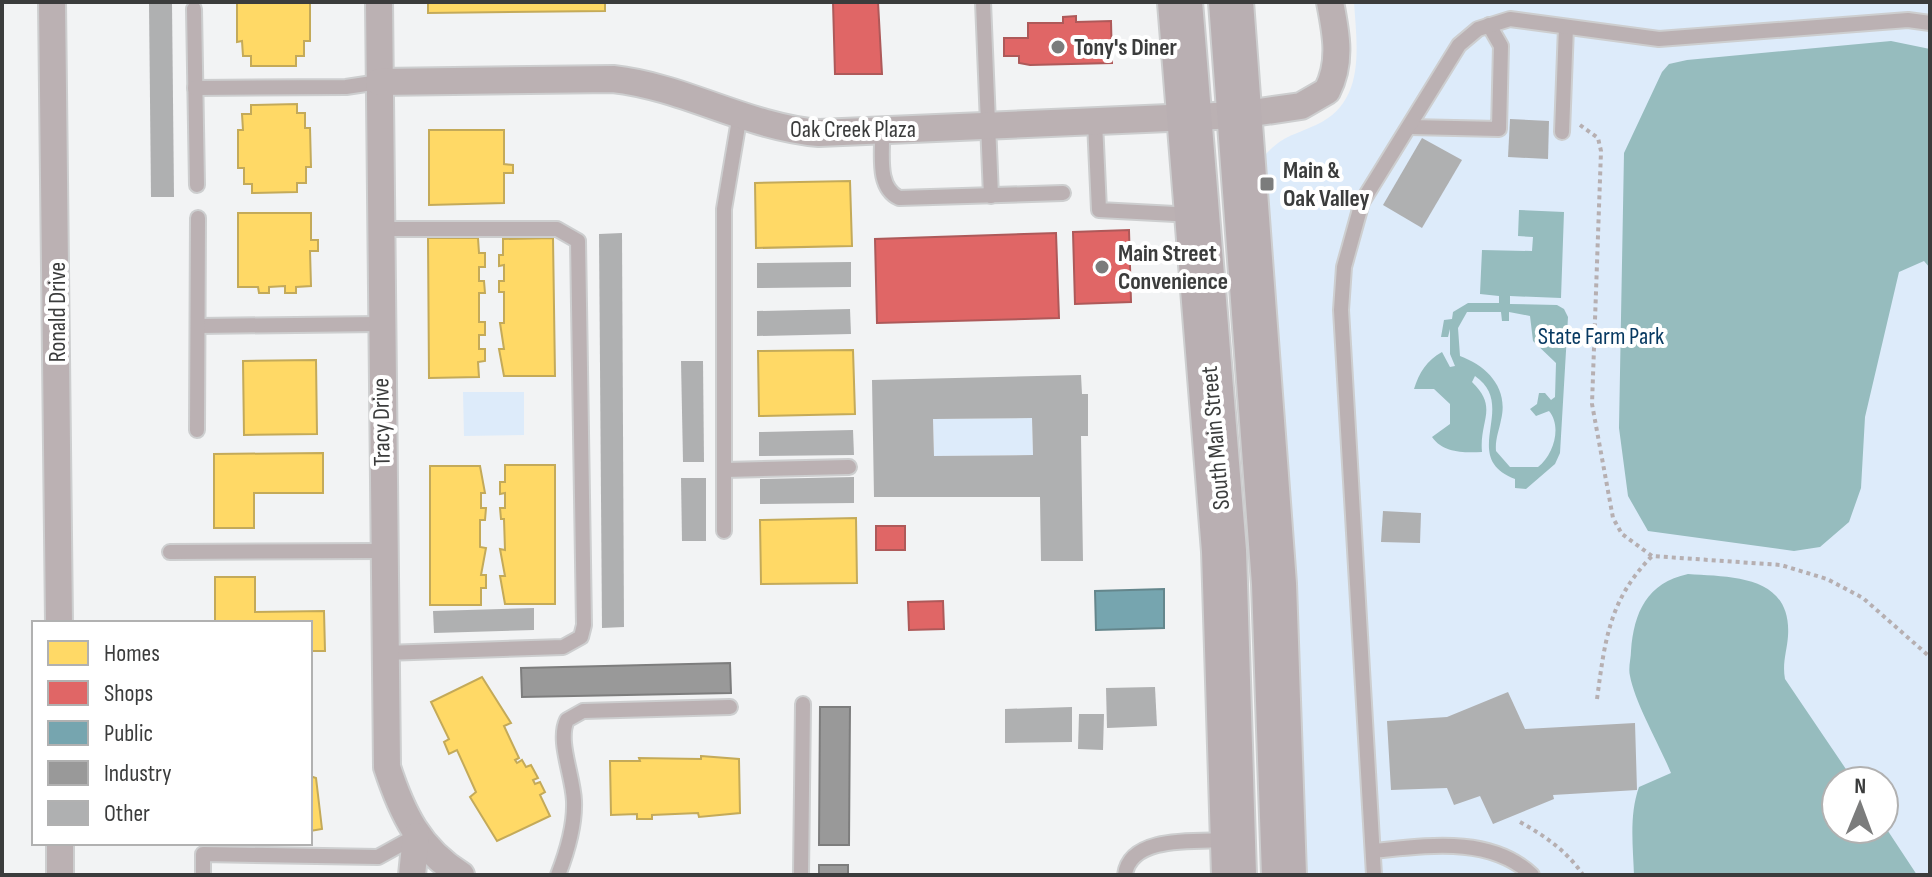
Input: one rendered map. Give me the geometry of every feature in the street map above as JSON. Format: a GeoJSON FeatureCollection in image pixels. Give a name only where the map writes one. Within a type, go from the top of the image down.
{"type":"FeatureCollection","features":[{"type":"Feature","properties":{"kind":"highway","name":"South Main Street"},"geometry":{"type":"LineString","coordinates":[[1180,2],[1224,551],[1234,850]]}},
{"type":"Feature","properties":{"kind":"highway","name":"South Main Street"},"geometry":{"type":"LineString","coordinates":[[1231,2],[1270,524],[1284,854]]}},
{"type":"Feature","properties":{"kind":"highway"},"geometry":{"type":"LineString","coordinates":[[1234,850],[1284,854]]}},
{"type":"Feature","properties":{"kind":"street","name":"Ronald Drive"},"geometry":{"type":"LineString","coordinates":[[52,2],[59,621]]}},
{"type":"Feature","properties":{"kind":"street","name":"Tracy Drive"},"geometry":{"type":"LineString","coordinates":[[379,2],[382,551],[387,767],[397,800],[416,836],[443,864],[461,875]]}},
{"type":"Feature","properties":{"kind":"street","name":"Oak Creek Plaza"},"geometry":{"type":"LineString","coordinates":[[379,82],[613,79],[678,91],[791,131],[882,131],[1239,115],[1301,106],[1327,91],[1337,64],[1337,41],[1330,2]]}},
{"type":"Feature","properties":{"kind":"street"},"geometry":{"type":"LineString","coordinates":[[412,875],[416,836]]}},
{"type":"Feature","properties":{"kind":"street"},"geometry":{"type":"LineString","coordinates":[[60,845],[60,875]]}},
{"type":"Feature","properties":{"kind":"lane"},"geometry":{"type":"LineString","coordinates":[[983,2],[991,196]]}},
{"type":"Feature","properties":{"kind":"lane"},"geometry":{"type":"LineString","coordinates":[[194,9],[197,185]]}},
{"type":"Feature","properties":{"kind":"lane"},"geometry":{"type":"LineString","coordinates":[[1374,875],[1341,310],[1344,267],[1362,202],[1459,45],[1478,29],[1510,19],[1659,39],[1908,20],[1930,23]]}},
{"type":"Feature","properties":{"kind":"lane"},"geometry":{"type":"LineString","coordinates":[[1410,127],[1499,129],[1501,46],[1489,25]]}},
{"type":"Feature","properties":{"kind":"lane"},"geometry":{"type":"LineString","coordinates":[[1563,125],[1566,27]]}},
{"type":"Feature","properties":{"kind":"lane"},"geometry":{"type":"LineString","coordinates":[[195,88],[346,87],[379,82]]}},
{"type":"Feature","properties":{"kind":"lane"},"geometry":{"type":"LineString","coordinates":[[724,531],[724,209],[740,114]]}},
{"type":"Feature","properties":{"kind":"lane"},"geometry":{"type":"LineString","coordinates":[[1095,122],[1099,210],[1196,215]]}},
{"type":"Feature","properties":{"kind":"lane"},"geometry":{"type":"LineString","coordinates":[[882,131],[884,184],[890,194],[907,200],[1063,193]]}},
{"type":"Feature","properties":{"kind":"lane"},"geometry":{"type":"LineString","coordinates":[[197,430],[198,218]]}},
{"type":"Feature","properties":{"kind":"lane"},"geometry":{"type":"LineString","coordinates":[[380,229],[557,229],[578,241],[584,625],[581,637],[563,647],[384,653]]}},
{"type":"Feature","properties":{"kind":"lane"},"geometry":{"type":"LineString","coordinates":[[198,326],[380,324]]}},
{"type":"Feature","properties":{"kind":"lane"},"geometry":{"type":"LineString","coordinates":[[725,470],[849,467]]}},
{"type":"Feature","properties":{"kind":"lane"},"geometry":{"type":"LineString","coordinates":[[170,552],[382,551]]}},
{"type":"Feature","properties":{"kind":"lane"},"geometry":{"type":"LineString","coordinates":[[801,875],[803,704]]}},
{"type":"Feature","properties":{"kind":"lane"},"geometry":{"type":"LineString","coordinates":[[558,875],[570,837],[574,804],[572,770],[561,737],[567,720],[583,711],[730,707]]}},
{"type":"Feature","properties":{"kind":"lane"},"geometry":{"type":"LineString","coordinates":[[203,875],[203,848],[378,857],[416,836]]}},
{"type":"Feature","properties":{"kind":"lane"},"geometry":{"type":"LineString","coordinates":[[1125,875],[1126,865],[1134,855],[1172,843],[1234,850]]}},
{"type":"Feature","properties":{"kind":"lane"},"geometry":{"type":"LineString","coordinates":[[1373,851],[1458,847],[1489,850],[1505,856],[1532,875]]}},
{"type":"Feature","properties":{"kind":"path"},"geometry":{"type":"LineString","coordinates":[[1563,125],[1590,128],[1598,138],[1601,151],[1592,404],[1613,518],[1622,534],[1652,556],[1781,565],[1827,579],[1863,598],[1930,657]]}},
{"type":"Feature","properties":{"kind":"path"},"geometry":{"type":"LineString","coordinates":[[1597,699],[1613,610],[1627,585],[1652,556]]}},
{"type":"Feature","properties":{"kind":"path"},"geometry":{"type":"LineString","coordinates":[[1520,822],[1546,837],[1572,859],[1583,875]]}},
{"type":"Feature","properties":{"kind":"green space","name":"State Farm Park"},"geometry":{"type":"Polygon","coordinates":[[[1354,2],[1930,2],[1930,875],[1302,875],[1259,162],[1279,142],[1316,125],[1343,103],[1351,88],[1356,55],[1354,2]]]}},
{"type":"Feature","properties":{"kind":"green space"},"geometry":{"type":"Polygon","coordinates":[[[463,392],[524,392],[524,435],[464,436],[463,392]]]}},
{"type":"Feature","properties":{"kind":"green space"},"geometry":{"type":"Polygon","coordinates":[[[1032,418],[1033,455],[934,456],[933,419],[1032,418]]]}},
{"type":"Feature","properties":{"kind":"shaded area"},"geometry":{"type":"Polygon","coordinates":[[[1891,41],[1930,49],[1930,268],[1924,261],[1899,272],[1865,417],[1861,488],[1849,522],[1820,547],[1794,551],[1648,531],[1628,496],[1619,428],[1624,153],[1662,72],[1669,64],[1687,60],[1891,41]]]}},
{"type":"Feature","properties":{"kind":"shaded area"},"geometry":{"type":"Polygon","coordinates":[[[1519,210],[1564,212],[1561,298],[1510,296],[1510,304],[1557,305],[1564,309],[1568,317],[1560,453],[1555,464],[1526,489],[1515,488],[1515,479],[1499,469],[1491,458],[1492,402],[1487,388],[1475,376],[1472,382],[1485,399],[1486,407],[1482,452],[1454,451],[1437,442],[1432,437],[1450,424],[1450,404],[1434,389],[1414,389],[1424,368],[1442,352],[1450,367],[1455,366],[1450,354],[1450,329],[1448,337],[1441,337],[1444,320],[1452,319],[1453,312],[1468,303],[1499,303],[1499,296],[1480,294],[1482,250],[1532,251],[1533,237],[1518,236],[1519,210]],[[1467,312],[1458,328],[1460,356],[1487,372],[1499,388],[1503,408],[1496,451],[1510,467],[1538,467],[1552,448],[1555,424],[1549,411],[1536,416],[1530,409],[1537,404],[1539,393],[1545,393],[1551,400],[1555,397],[1556,363],[1533,341],[1530,316],[1509,312],[1509,321],[1502,321],[1501,312],[1467,312]]]}},
{"type":"Feature","properties":{"kind":"shaded area"},"geometry":{"type":"Polygon","coordinates":[[[1688,574],[1740,579],[1770,590],[1780,601],[1787,616],[1785,679],[1843,765],[1820,765],[1820,845],[1897,845],[1917,875],[1634,875],[1633,820],[1639,787],[1671,773],[1633,687],[1629,670],[1633,637],[1645,601],[1662,584],[1688,574]]]}},
{"type":"Feature","properties":{"kind":"building: Homes"},"geometry":{"type":"Polygon","coordinates":[[[237,2],[310,2],[310,41],[304,41],[304,56],[296,56],[296,66],[251,66],[251,56],[243,56],[242,41],[237,42],[237,2]]]}},
{"type":"Feature","properties":{"kind":"building: Homes"},"geometry":{"type":"Polygon","coordinates":[[[428,2],[605,2],[605,11],[428,13],[428,2]]]}},
{"type":"Feature","properties":{"kind":"building: Homes"},"geometry":{"type":"Polygon","coordinates":[[[297,104],[297,113],[305,113],[305,128],[310,128],[311,167],[306,167],[306,183],[297,183],[297,192],[252,193],[252,184],[244,184],[244,168],[238,168],[238,130],[243,130],[242,114],[251,114],[251,105],[297,104]]]}},
{"type":"Feature","properties":{"kind":"building: Homes"},"geometry":{"type":"Polygon","coordinates":[[[429,130],[504,130],[504,164],[513,165],[513,173],[504,173],[504,203],[429,205],[429,130]]]}},
{"type":"Feature","properties":{"kind":"building: Homes"},"geometry":{"type":"Polygon","coordinates":[[[850,181],[852,246],[756,248],[755,183],[850,181]]]}},
{"type":"Feature","properties":{"kind":"building: Homes"},"geometry":{"type":"Polygon","coordinates":[[[238,213],[311,213],[311,240],[318,240],[318,251],[310,251],[311,286],[296,287],[296,293],[285,293],[285,286],[269,287],[269,293],[259,293],[258,287],[238,287],[238,213]]]}},
{"type":"Feature","properties":{"kind":"building: Homes"},"geometry":{"type":"Polygon","coordinates":[[[428,238],[478,238],[479,253],[485,253],[485,267],[479,267],[479,281],[484,281],[485,293],[479,293],[479,322],[485,322],[485,335],[479,335],[479,349],[485,349],[485,361],[478,362],[479,377],[429,378],[428,238]]]}},
{"type":"Feature","properties":{"kind":"building: Homes"},"geometry":{"type":"Polygon","coordinates":[[[553,238],[555,376],[504,376],[499,349],[504,349],[500,323],[504,323],[504,292],[499,292],[499,281],[504,281],[504,265],[499,266],[503,239],[553,238]]]}},
{"type":"Feature","properties":{"kind":"building: Homes"},"geometry":{"type":"Polygon","coordinates":[[[853,350],[855,414],[759,416],[758,351],[853,350]]]}},
{"type":"Feature","properties":{"kind":"building: Homes"},"geometry":{"type":"Polygon","coordinates":[[[316,360],[317,434],[244,435],[243,361],[316,360]]]}},
{"type":"Feature","properties":{"kind":"building: Homes"},"geometry":{"type":"Polygon","coordinates":[[[323,453],[323,493],[254,493],[254,528],[214,528],[214,454],[323,453]]]}},
{"type":"Feature","properties":{"kind":"building: Homes"},"geometry":{"type":"Polygon","coordinates":[[[505,465],[555,465],[555,604],[505,604],[500,576],[505,576],[500,549],[505,550],[504,519],[501,519],[500,508],[505,508],[505,493],[500,494],[500,482],[505,482],[505,465]]]}},
{"type":"Feature","properties":{"kind":"building: Homes"},"geometry":{"type":"Polygon","coordinates":[[[430,466],[480,466],[485,493],[481,493],[481,508],[486,508],[485,520],[480,520],[480,547],[486,548],[481,575],[486,575],[486,588],[481,588],[481,605],[430,605],[430,466]]]}},
{"type":"Feature","properties":{"kind":"building: Homes"},"geometry":{"type":"Polygon","coordinates":[[[856,518],[857,583],[761,584],[760,520],[856,518]]]}},
{"type":"Feature","properties":{"kind":"building: Homes"},"geometry":{"type":"Polygon","coordinates":[[[215,577],[255,577],[255,612],[324,611],[325,651],[312,651],[312,621],[215,621],[215,577]]]}},
{"type":"Feature","properties":{"kind":"building: Homes"},"geometry":{"type":"Polygon","coordinates":[[[482,677],[511,723],[504,726],[519,758],[515,760],[517,763],[522,760],[526,767],[531,765],[538,778],[533,780],[535,784],[540,782],[545,792],[540,795],[550,816],[497,841],[470,797],[476,792],[457,750],[449,754],[444,742],[449,739],[431,702],[482,677]]]}},
{"type":"Feature","properties":{"kind":"building: Homes"},"geometry":{"type":"Polygon","coordinates":[[[701,756],[739,759],[740,813],[699,817],[698,813],[652,815],[652,819],[637,819],[637,814],[611,815],[610,761],[701,759],[701,756]]]}},
{"type":"Feature","properties":{"kind":"building: Homes"},"geometry":{"type":"Polygon","coordinates":[[[312,777],[316,778],[322,829],[312,831],[312,777]]]}},
{"type":"Feature","properties":{"kind":"building: Shops"},"geometry":{"type":"Polygon","coordinates":[[[833,2],[878,2],[882,74],[835,74],[833,2]]]}},
{"type":"Feature","properties":{"kind":"building: Shops","name":"Tony's Diner"},"geometry":{"type":"Polygon","coordinates":[[[1076,16],[1076,22],[1111,21],[1112,63],[1030,65],[1019,63],[1019,56],[1004,56],[1004,38],[1028,38],[1028,23],[1063,23],[1063,17],[1076,16]]]}},
{"type":"Feature","properties":{"kind":"building: Shops","name":"Main Street Convenience"},"geometry":{"type":"Polygon","coordinates":[[[1129,230],[1131,302],[1075,304],[1073,232],[1129,230]]]}},
{"type":"Feature","properties":{"kind":"building: Shops"},"geometry":{"type":"Polygon","coordinates":[[[1056,233],[1059,318],[877,323],[875,239],[1056,233]]]}},
{"type":"Feature","properties":{"kind":"building: Shops"},"geometry":{"type":"Polygon","coordinates":[[[876,526],[905,526],[905,550],[876,550],[876,526]]]}},
{"type":"Feature","properties":{"kind":"building: Shops"},"geometry":{"type":"Polygon","coordinates":[[[943,601],[944,629],[909,630],[908,602],[943,601]]]}},
{"type":"Feature","properties":{"kind":"building: Public"},"geometry":{"type":"Polygon","coordinates":[[[1164,589],[1164,628],[1096,630],[1095,591],[1164,589]]]}},
{"type":"Feature","properties":{"kind":"building: Industry"},"geometry":{"type":"Polygon","coordinates":[[[730,663],[731,693],[522,697],[521,668],[730,663]]]}},
{"type":"Feature","properties":{"kind":"building: Industry"},"geometry":{"type":"Polygon","coordinates":[[[820,707],[850,707],[849,845],[819,845],[820,707]]]}},
{"type":"Feature","properties":{"kind":"building: Industry"},"geometry":{"type":"Polygon","coordinates":[[[819,865],[848,865],[848,875],[819,875],[819,865]]]}},
{"type":"Feature","properties":{"kind":"building: Other"},"geometry":{"type":"Polygon","coordinates":[[[149,3],[172,3],[174,197],[151,197],[149,3]]]}},
{"type":"Feature","properties":{"kind":"building: Other"},"geometry":{"type":"Polygon","coordinates":[[[1510,119],[1549,121],[1548,159],[1508,157],[1510,119]]]}},
{"type":"Feature","properties":{"kind":"building: Other"},"geometry":{"type":"Polygon","coordinates":[[[1422,138],[1462,160],[1422,228],[1383,205],[1422,138]]]}},
{"type":"Feature","properties":{"kind":"building: Other"},"geometry":{"type":"Polygon","coordinates":[[[622,233],[624,627],[602,628],[599,234],[622,233]]]}},
{"type":"Feature","properties":{"kind":"building: Other"},"geometry":{"type":"Polygon","coordinates":[[[851,262],[851,287],[757,288],[757,263],[851,262]]]}},
{"type":"Feature","properties":{"kind":"building: Other"},"geometry":{"type":"Polygon","coordinates":[[[850,309],[851,334],[757,336],[757,311],[850,309]]]}},
{"type":"Feature","properties":{"kind":"building: Other"},"geometry":{"type":"Polygon","coordinates":[[[681,361],[703,361],[704,462],[683,462],[681,361]]]}},
{"type":"Feature","properties":{"kind":"building: Other"},"geometry":{"type":"Polygon","coordinates":[[[1081,375],[1082,394],[1088,394],[1088,436],[1081,436],[1083,561],[1041,561],[1040,497],[874,497],[872,380],[1081,375]],[[1032,418],[933,419],[934,456],[1033,455],[1032,418]]]}},
{"type":"Feature","properties":{"kind":"building: Other"},"geometry":{"type":"Polygon","coordinates":[[[853,430],[854,455],[759,456],[759,432],[853,430]]]}},
{"type":"Feature","properties":{"kind":"building: Other"},"geometry":{"type":"Polygon","coordinates":[[[854,477],[854,503],[760,504],[760,479],[854,477]]]}},
{"type":"Feature","properties":{"kind":"building: Other"},"geometry":{"type":"Polygon","coordinates":[[[681,478],[706,478],[706,541],[682,541],[681,478]]]}},
{"type":"Feature","properties":{"kind":"building: Other"},"geometry":{"type":"Polygon","coordinates":[[[1383,511],[1421,513],[1420,543],[1381,542],[1383,511]]]}},
{"type":"Feature","properties":{"kind":"building: Other"},"geometry":{"type":"Polygon","coordinates":[[[534,608],[534,630],[434,633],[433,611],[534,608]]]}},
{"type":"Feature","properties":{"kind":"building: Other"},"geometry":{"type":"Polygon","coordinates":[[[1155,687],[1157,726],[1107,728],[1106,688],[1155,687]]]}},
{"type":"Feature","properties":{"kind":"building: Other"},"geometry":{"type":"Polygon","coordinates":[[[1508,692],[1525,729],[1635,723],[1637,790],[1553,795],[1554,799],[1493,824],[1480,796],[1454,805],[1447,788],[1391,790],[1387,721],[1447,717],[1508,692]]]}},
{"type":"Feature","properties":{"kind":"building: Other"},"geometry":{"type":"Polygon","coordinates":[[[1072,707],[1072,742],[1005,743],[1005,709],[1072,707]]]}},
{"type":"Feature","properties":{"kind":"building: Other"},"geometry":{"type":"Polygon","coordinates":[[[1079,714],[1104,714],[1103,750],[1078,749],[1079,714]]]}},
{"type":"Feature","properties":{"kind":"place","name":"Tony's Diner"},"geometry":{"type":"Point","coordinates":[1058,47]}},
{"type":"Feature","properties":{"kind":"place","name":"Main & Oak Valley"},"geometry":{"type":"Point","coordinates":[1267,184]}},
{"type":"Feature","properties":{"kind":"place","name":"Main Street Convenience"},"geometry":{"type":"Point","coordinates":[1102,267]}}]}
